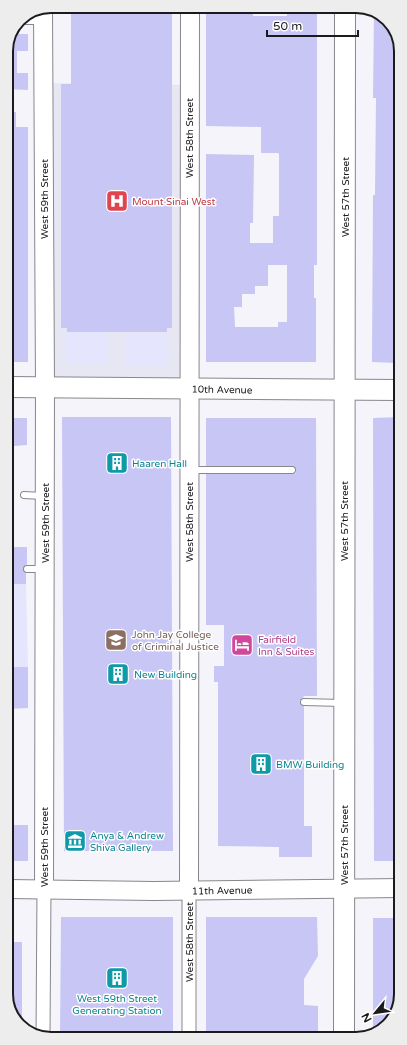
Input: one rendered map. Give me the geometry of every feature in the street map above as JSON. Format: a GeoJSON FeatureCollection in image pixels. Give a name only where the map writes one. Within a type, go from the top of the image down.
{"type":"FeatureCollection","features":[{"type":"Feature","properties":{"kind":"main road","name":"West 57th Street"},"geometry":{"type":"LineString","coordinates":[[344,1032],[345,13]]}},
{"type":"Feature","properties":{"kind":"main road","name":"10th Avenue"},"geometry":{"type":"LineString","coordinates":[[13,387],[344,391],[394,390]]}},
{"type":"Feature","properties":{"kind":"street","name":"West 58th Street"},"geometry":{"type":"LineString","coordinates":[[189,1032],[190,13]]}},
{"type":"Feature","properties":{"kind":"street","name":"West 59th Street"},"geometry":{"type":"LineString","coordinates":[[43,15],[45,496],[36,569],[44,889],[43,1031]]}},
{"type":"Feature","properties":{"kind":"street","name":"11th Avenue"},"geometry":{"type":"LineString","coordinates":[[13,889],[189,890],[394,888]]}},
{"type":"Feature","properties":{"kind":"lane"},"geometry":{"type":"LineString","coordinates":[[189,470],[292,470]]}},
{"type":"Feature","properties":{"kind":"lane"},"geometry":{"type":"LineString","coordinates":[[24,495],[45,496]]}},
{"type":"Feature","properties":{"kind":"lane"},"geometry":{"type":"LineString","coordinates":[[304,702],[344,703]]}},
{"type":"Feature","properties":{"kind":"shaded area","name":"Mount Sinai West"},"geometry":{"type":"Polygon","coordinates":[[[43,83],[189,85],[189,388],[45,387],[43,83]]]}},
{"type":"Feature","properties":{"kind":"shaded area"},"geometry":{"type":"Polygon","coordinates":[[[65,332],[107,332],[107,364],[65,364],[65,332]]]}},
{"type":"Feature","properties":{"kind":"shaded area"},"geometry":{"type":"Polygon","coordinates":[[[126,334],[167,334],[168,365],[126,365],[126,334]]]}},
{"type":"Feature","properties":{"kind":"shaded area"},"geometry":{"type":"Polygon","coordinates":[[[13,584],[26,584],[28,667],[13,667],[13,584]]]}},
{"type":"Feature","properties":{"kind":"building","name":"Mount Sinai West"},"geometry":{"type":"Polygon","coordinates":[[[71,13],[172,13],[172,328],[167,328],[167,332],[67,332],[67,328],[61,328],[61,84],[71,84],[71,13]]]}},
{"type":"Feature","properties":{"kind":"building"},"geometry":{"type":"Polygon","coordinates":[[[206,13],[253,13],[253,16],[287,16],[287,13],[317,13],[317,265],[314,265],[314,298],[316,298],[316,362],[206,362],[206,154],[254,155],[253,223],[250,223],[250,243],[273,243],[273,216],[279,216],[279,154],[261,153],[261,127],[206,126],[206,13]],[[268,265],[268,286],[255,286],[255,294],[242,294],[242,307],[234,307],[235,327],[278,327],[278,322],[287,322],[287,265],[268,265]]]}},
{"type":"Feature","properties":{"kind":"building"},"geometry":{"type":"Polygon","coordinates":[[[374,18],[388,30],[392,39],[394,51],[394,363],[372,362],[373,195],[375,195],[376,98],[373,98],[374,18]]]}},
{"type":"Feature","properties":{"kind":"building"},"geometry":{"type":"Polygon","coordinates":[[[17,34],[28,34],[28,51],[17,51],[17,73],[28,73],[28,90],[13,89],[13,49],[17,34]]]}},
{"type":"Feature","properties":{"kind":"building"},"geometry":{"type":"Polygon","coordinates":[[[13,112],[16,112],[16,127],[28,127],[28,362],[13,362],[13,112]]]}},
{"type":"Feature","properties":{"kind":"building","name":"John Jay College of Criminal Justice"},"geometry":{"type":"Polygon","coordinates":[[[62,417],[171,417],[173,851],[64,851],[62,417]]]}},
{"type":"Feature","properties":{"kind":"building"},"geometry":{"type":"Polygon","coordinates":[[[394,417],[394,861],[374,861],[373,418],[394,417]]]}},
{"type":"Feature","properties":{"kind":"building"},"geometry":{"type":"Polygon","coordinates":[[[13,418],[27,418],[27,445],[14,446],[13,418]]]}},
{"type":"Feature","properties":{"kind":"building"},"geometry":{"type":"Polygon","coordinates":[[[206,418],[316,418],[317,696],[304,696],[300,702],[304,706],[304,826],[312,826],[312,857],[279,857],[279,847],[218,846],[218,682],[214,682],[214,666],[224,666],[224,625],[206,625],[206,474],[292,474],[296,473],[296,470],[292,466],[206,466],[206,418]]]}},
{"type":"Feature","properties":{"kind":"building"},"geometry":{"type":"Polygon","coordinates":[[[13,547],[27,547],[27,564],[23,569],[26,573],[26,584],[13,584],[13,547]]]}},
{"type":"Feature","properties":{"kind":"building"},"geometry":{"type":"Polygon","coordinates":[[[13,667],[28,667],[28,708],[13,709],[13,667]]]}},
{"type":"Feature","properties":{"kind":"building"},"geometry":{"type":"Polygon","coordinates":[[[13,825],[28,825],[28,861],[13,861],[13,825]]]}},
{"type":"Feature","properties":{"kind":"building","name":"West 59th Street Generating Station"},"geometry":{"type":"Polygon","coordinates":[[[61,917],[173,917],[173,1032],[60,1032],[61,917]]]}},
{"type":"Feature","properties":{"kind":"building"},"geometry":{"type":"Polygon","coordinates":[[[206,917],[317,917],[318,956],[304,979],[304,1005],[318,1006],[318,1032],[206,1032],[206,917]]]}},
{"type":"Feature","properties":{"kind":"building"},"geometry":{"type":"Polygon","coordinates":[[[373,918],[394,918],[393,1001],[388,1015],[383,1021],[373,1028],[373,918]]]}},
{"type":"Feature","properties":{"kind":"building"},"geometry":{"type":"Polygon","coordinates":[[[13,942],[22,942],[22,1018],[17,1011],[13,999],[13,942]]]}},
{"type":"Feature","properties":{"kind":"place","name":"Mount Sinai West"},"geometry":{"type":"Point","coordinates":[117,201]}},
{"type":"Feature","properties":{"kind":"place","name":"Haaren Hall"},"geometry":{"type":"Point","coordinates":[117,463]}},
{"type":"Feature","properties":{"kind":"place","name":"John Jay College of Criminal Justice"},"geometry":{"type":"Point","coordinates":[116,640]}},
{"type":"Feature","properties":{"kind":"place","name":"Fairfield Inn & Suites"},"geometry":{"type":"Point","coordinates":[242,645]}},
{"type":"Feature","properties":{"kind":"place","name":"New Building"},"geometry":{"type":"Point","coordinates":[118,674]}},
{"type":"Feature","properties":{"kind":"place","name":"BMW Building"},"geometry":{"type":"Point","coordinates":[261,764]}},
{"type":"Feature","properties":{"kind":"place","name":"Anya & Andrew Shiva Gallery"},"geometry":{"type":"Point","coordinates":[75,841]}},
{"type":"Feature","properties":{"kind":"place","name":"West 59th Street Generating Station"},"geometry":{"type":"Point","coordinates":[117,978]}}]}
